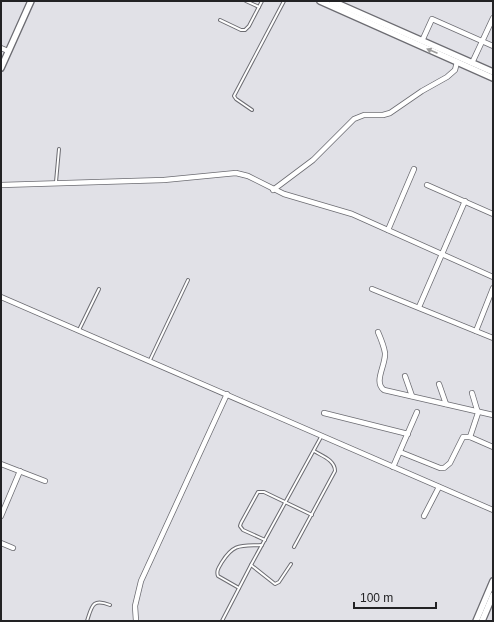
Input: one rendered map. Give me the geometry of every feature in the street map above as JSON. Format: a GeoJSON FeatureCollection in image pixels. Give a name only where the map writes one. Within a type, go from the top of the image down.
{"type":"FeatureCollection","features":[{"type":"Feature","properties":{"kind":"street"},"geometry":{"type":"LineString","coordinates":[[1,68],[31,1]]}},
{"type":"Feature","properties":{"kind":"street"},"geometry":{"type":"LineString","coordinates":[[320,1],[493,78]]}},
{"type":"Feature","properties":{"kind":"street"},"geometry":{"type":"LineString","coordinates":[[332,1],[493,72]]}},
{"type":"Feature","properties":{"kind":"street"},"geometry":{"type":"LineString","coordinates":[[472,63],[493,18]]}},
{"type":"Feature","properties":{"kind":"street"},"geometry":{"type":"LineString","coordinates":[[422,41],[432,19],[493,46]]}},
{"type":"Feature","properties":{"kind":"street"},"geometry":{"type":"LineString","coordinates":[[1,48],[8,52]]}},
{"type":"Feature","properties":{"kind":"street"},"geometry":{"type":"LineString","coordinates":[[273,190],[313,160],[354,119],[364,115],[383,115],[390,113],[422,91],[447,77],[455,70],[457,62]]}},
{"type":"Feature","properties":{"kind":"street"},"geometry":{"type":"LineString","coordinates":[[388,230],[414,170]]}},
{"type":"Feature","properties":{"kind":"street"},"geometry":{"type":"LineString","coordinates":[[1,185],[164,180],[230,173],[248,176],[273,190],[294,198],[340,210],[493,277]]}},
{"type":"Feature","properties":{"kind":"street"},"geometry":{"type":"LineString","coordinates":[[427,185],[493,214]]}},
{"type":"Feature","properties":{"kind":"street"},"geometry":{"type":"LineString","coordinates":[[419,307],[465,201]]}},
{"type":"Feature","properties":{"kind":"street"},"geometry":{"type":"LineString","coordinates":[[476,331],[493,288]]}},
{"type":"Feature","properties":{"kind":"street"},"geometry":{"type":"LineString","coordinates":[[372,289],[493,338]]}},
{"type":"Feature","properties":{"kind":"street"},"geometry":{"type":"LineString","coordinates":[[1,297],[493,510]]}},
{"type":"Feature","properties":{"kind":"street"},"geometry":{"type":"LineString","coordinates":[[378,332],[385,356],[379,381],[384,390],[478,413],[493,415]]}},
{"type":"Feature","properties":{"kind":"street"},"geometry":{"type":"LineString","coordinates":[[405,376],[412,396]]}},
{"type":"Feature","properties":{"kind":"street"},"geometry":{"type":"LineString","coordinates":[[439,384],[446,404]]}},
{"type":"Feature","properties":{"kind":"street"},"geometry":{"type":"LineString","coordinates":[[470,437],[478,413],[472,393]]}},
{"type":"Feature","properties":{"kind":"street"},"geometry":{"type":"LineString","coordinates":[[136,621],[136,597],[141,581],[227,394]]}},
{"type":"Feature","properties":{"kind":"street"},"geometry":{"type":"LineString","coordinates":[[393,467],[417,412]]}},
{"type":"Feature","properties":{"kind":"street"},"geometry":{"type":"LineString","coordinates":[[324,413],[408,434]]}},
{"type":"Feature","properties":{"kind":"street"},"geometry":{"type":"LineString","coordinates":[[400,452],[440,468],[444,468],[450,463],[461,439],[466,436],[493,447]]}},
{"type":"Feature","properties":{"kind":"street"},"geometry":{"type":"LineString","coordinates":[[2,464],[45,481]]}},
{"type":"Feature","properties":{"kind":"street"},"geometry":{"type":"LineString","coordinates":[[1,516],[20,471]]}},
{"type":"Feature","properties":{"kind":"street"},"geometry":{"type":"LineString","coordinates":[[424,516],[439,486]]}},
{"type":"Feature","properties":{"kind":"street"},"geometry":{"type":"LineString","coordinates":[[1,543],[13,548]]}},
{"type":"Feature","properties":{"kind":"street"},"geometry":{"type":"LineString","coordinates":[[476,621],[493,581]]}},
{"type":"Feature","properties":{"kind":"street"},"geometry":{"type":"LineString","coordinates":[[482,621],[493,595]]}},
{"type":"Feature","properties":{"kind":"lane"},"geometry":{"type":"LineString","coordinates":[[246,1],[259,7]]}},
{"type":"Feature","properties":{"kind":"lane"},"geometry":{"type":"LineString","coordinates":[[220,20],[241,30],[245,30],[249,26],[262,1]]}},
{"type":"Feature","properties":{"kind":"lane"},"geometry":{"type":"LineString","coordinates":[[252,110],[234,96],[284,1]]}},
{"type":"Feature","properties":{"kind":"lane"},"geometry":{"type":"LineString","coordinates":[[56,183],[59,149]]}},
{"type":"Feature","properties":{"kind":"lane"},"geometry":{"type":"LineString","coordinates":[[150,361],[188,280]]}},
{"type":"Feature","properties":{"kind":"lane"},"geometry":{"type":"LineString","coordinates":[[79,331],[99,289]]}},
{"type":"Feature","properties":{"kind":"lane"},"geometry":{"type":"LineString","coordinates":[[222,621],[322,436]]}},
{"type":"Feature","properties":{"kind":"lane"},"geometry":{"type":"LineString","coordinates":[[294,547],[335,471],[335,468],[331,462],[314,451]]}},
{"type":"Feature","properties":{"kind":"lane"},"geometry":{"type":"LineString","coordinates":[[265,540],[241,528],[241,523],[260,491],[312,515]]}},
{"type":"Feature","properties":{"kind":"lane"},"geometry":{"type":"LineString","coordinates":[[239,588],[218,576],[217,571],[230,550],[241,546],[262,545]]}},
{"type":"Feature","properties":{"kind":"lane"},"geometry":{"type":"LineString","coordinates":[[251,565],[275,584],[279,582],[291,564]]}},
{"type":"Feature","properties":{"kind":"lane"},"geometry":{"type":"LineString","coordinates":[[87,621],[95,602],[100,601],[110,605]]}}]}
